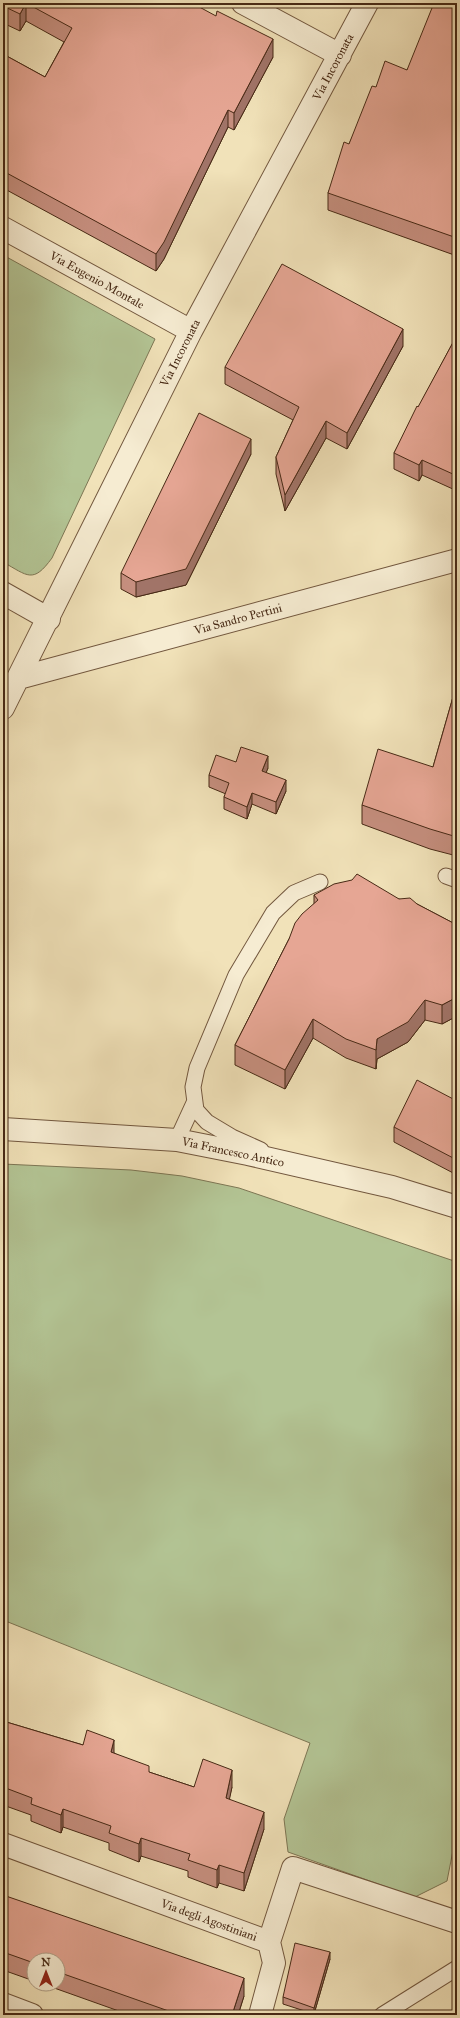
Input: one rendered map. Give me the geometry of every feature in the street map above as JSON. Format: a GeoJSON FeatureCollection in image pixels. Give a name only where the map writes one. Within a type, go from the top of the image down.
{"type":"FeatureCollection","features":[{"type":"Feature","properties":{"kind":"street"},"geometry":{"type":"LineString","coordinates":[[243,3],[340,55]]}},
{"type":"Feature","properties":{"kind":"street","name":"Via Incoronata"},"geometry":{"type":"LineString","coordinates":[[3,708],[49,619],[191,331],[367,3]]}},
{"type":"Feature","properties":{"kind":"street","name":"Via Eugenio Montale"},"geometry":{"type":"LineString","coordinates":[[3,228],[191,331]]}},
{"type":"Feature","properties":{"kind":"street","name":"Via Sandro Pertini"},"geometry":{"type":"LineString","coordinates":[[19,678],[457,560]]}},
{"type":"Feature","properties":{"kind":"street"},"geometry":{"type":"LineString","coordinates":[[3,593],[49,619]]}},
{"type":"Feature","properties":{"kind":"street","name":"Via Francesco Antico"},"geometry":{"type":"LineString","coordinates":[[3,1129],[177,1140],[392,1187],[457,1207]]}},
{"type":"Feature","properties":{"kind":"street","name":"Via degli Agostiniani"},"geometry":{"type":"LineString","coordinates":[[3,1844],[269,1942],[292,1868],[457,1922]]}},
{"type":"Feature","properties":{"kind":"street"},"geometry":{"type":"LineString","coordinates":[[260,2015],[274,1963],[269,1942]]}},
{"type":"Feature","properties":{"kind":"street"},"geometry":{"type":"LineString","coordinates":[[3,2004],[32,2015]]}},
{"type":"Feature","properties":{"kind":"lane"},"geometry":{"type":"LineString","coordinates":[[285,1163],[232,1137],[207,1122],[196,1110],[193,1087],[197,1068],[236,975],[273,913],[294,892],[320,882]]}},
{"type":"Feature","properties":{"kind":"lane"},"geometry":{"type":"LineString","coordinates":[[177,1140],[194,1103]]}},
{"type":"Feature","properties":{"kind":"lane"},"geometry":{"type":"LineString","coordinates":[[382,2015],[457,1968]]}},
{"type":"Feature","properties":{"kind":"green space"},"geometry":{"type":"Polygon","coordinates":[[[3,255],[155,339],[52,558],[40,572],[30,575],[24,574],[3,562],[3,255]]]}},
{"type":"Feature","properties":{"kind":"green space"},"geometry":{"type":"Polygon","coordinates":[[[3,1164],[131,1170],[182,1176],[239,1188],[457,1262],[457,1830],[447,1881],[415,1897],[288,1852],[284,1819],[310,1743],[3,1620],[3,1164]]]}},
{"type":"Feature","properties":{"kind":"building"},"geometry":{"type":"Polygon","coordinates":[[[3,3],[26,3],[20,14],[3,6],[3,3]]]}},
{"type":"Feature","properties":{"kind":"building"},"geometry":{"type":"Polygon","coordinates":[[[26,3],[192,3],[216,16],[217,11],[273,39],[234,113],[228,110],[164,242],[156,254],[3,171],[3,54],[45,77],[72,28],[26,3]]]}},
{"type":"Feature","properties":{"kind":"building"},"geometry":{"type":"Polygon","coordinates":[[[434,3],[457,3],[457,238],[328,193],[344,142],[349,144],[372,86],[376,87],[385,61],[407,70],[434,3]]]}},
{"type":"Feature","properties":{"kind":"building"},"geometry":{"type":"Polygon","coordinates":[[[282,264],[403,329],[347,433],[326,421],[285,495],[276,457],[299,407],[225,367],[282,264]]]}},
{"type":"Feature","properties":{"kind":"building"},"geometry":{"type":"Polygon","coordinates":[[[457,335],[457,470],[455,475],[422,460],[419,465],[394,453],[417,406],[418,407],[457,335]]]}},
{"type":"Feature","properties":{"kind":"building"},"geometry":{"type":"Polygon","coordinates":[[[199,413],[251,439],[186,569],[136,582],[121,573],[199,413]]]}},
{"type":"Feature","properties":{"kind":"building"},"geometry":{"type":"Polygon","coordinates":[[[457,683],[457,837],[362,805],[378,749],[433,767],[457,683]]]}},
{"type":"Feature","properties":{"kind":"building"},"geometry":{"type":"Polygon","coordinates":[[[241,747],[268,756],[262,771],[286,780],[276,802],[252,793],[247,807],[224,797],[229,783],[209,775],[216,755],[236,762],[241,747]]]}},
{"type":"Feature","properties":{"kind":"building"},"geometry":{"type":"Polygon","coordinates":[[[357,874],[399,899],[410,898],[417,904],[457,925],[457,997],[442,1005],[425,1000],[408,1022],[377,1039],[376,1050],[346,1039],[313,1019],[285,1070],[235,1045],[289,939],[295,923],[302,914],[318,900],[314,895],[334,884],[352,880],[357,874]]]}},
{"type":"Feature","properties":{"kind":"building"},"geometry":{"type":"Polygon","coordinates":[[[417,1080],[457,1101],[457,1160],[394,1127],[417,1080]]]}},
{"type":"Feature","properties":{"kind":"building"},"geometry":{"type":"Polygon","coordinates":[[[3,1721],[83,1745],[87,1730],[114,1740],[111,1752],[149,1766],[149,1772],[194,1787],[203,1759],[232,1770],[226,1798],[264,1812],[244,1873],[219,1865],[217,1870],[188,1860],[190,1854],[141,1838],[139,1844],[109,1833],[111,1826],[63,1809],[61,1815],[31,1804],[32,1798],[3,1787],[3,1721]]]}},
{"type":"Feature","properties":{"kind":"building"},"geometry":{"type":"Polygon","coordinates":[[[3,1895],[244,1978],[232,2015],[180,2015],[66,1975],[66,1952],[26,1952],[26,1960],[3,1952],[3,1895]]]}},
{"type":"Feature","properties":{"kind":"building"},"geometry":{"type":"Polygon","coordinates":[[[295,1943],[330,1952],[314,2008],[283,1997],[295,1943]]]}}]}
